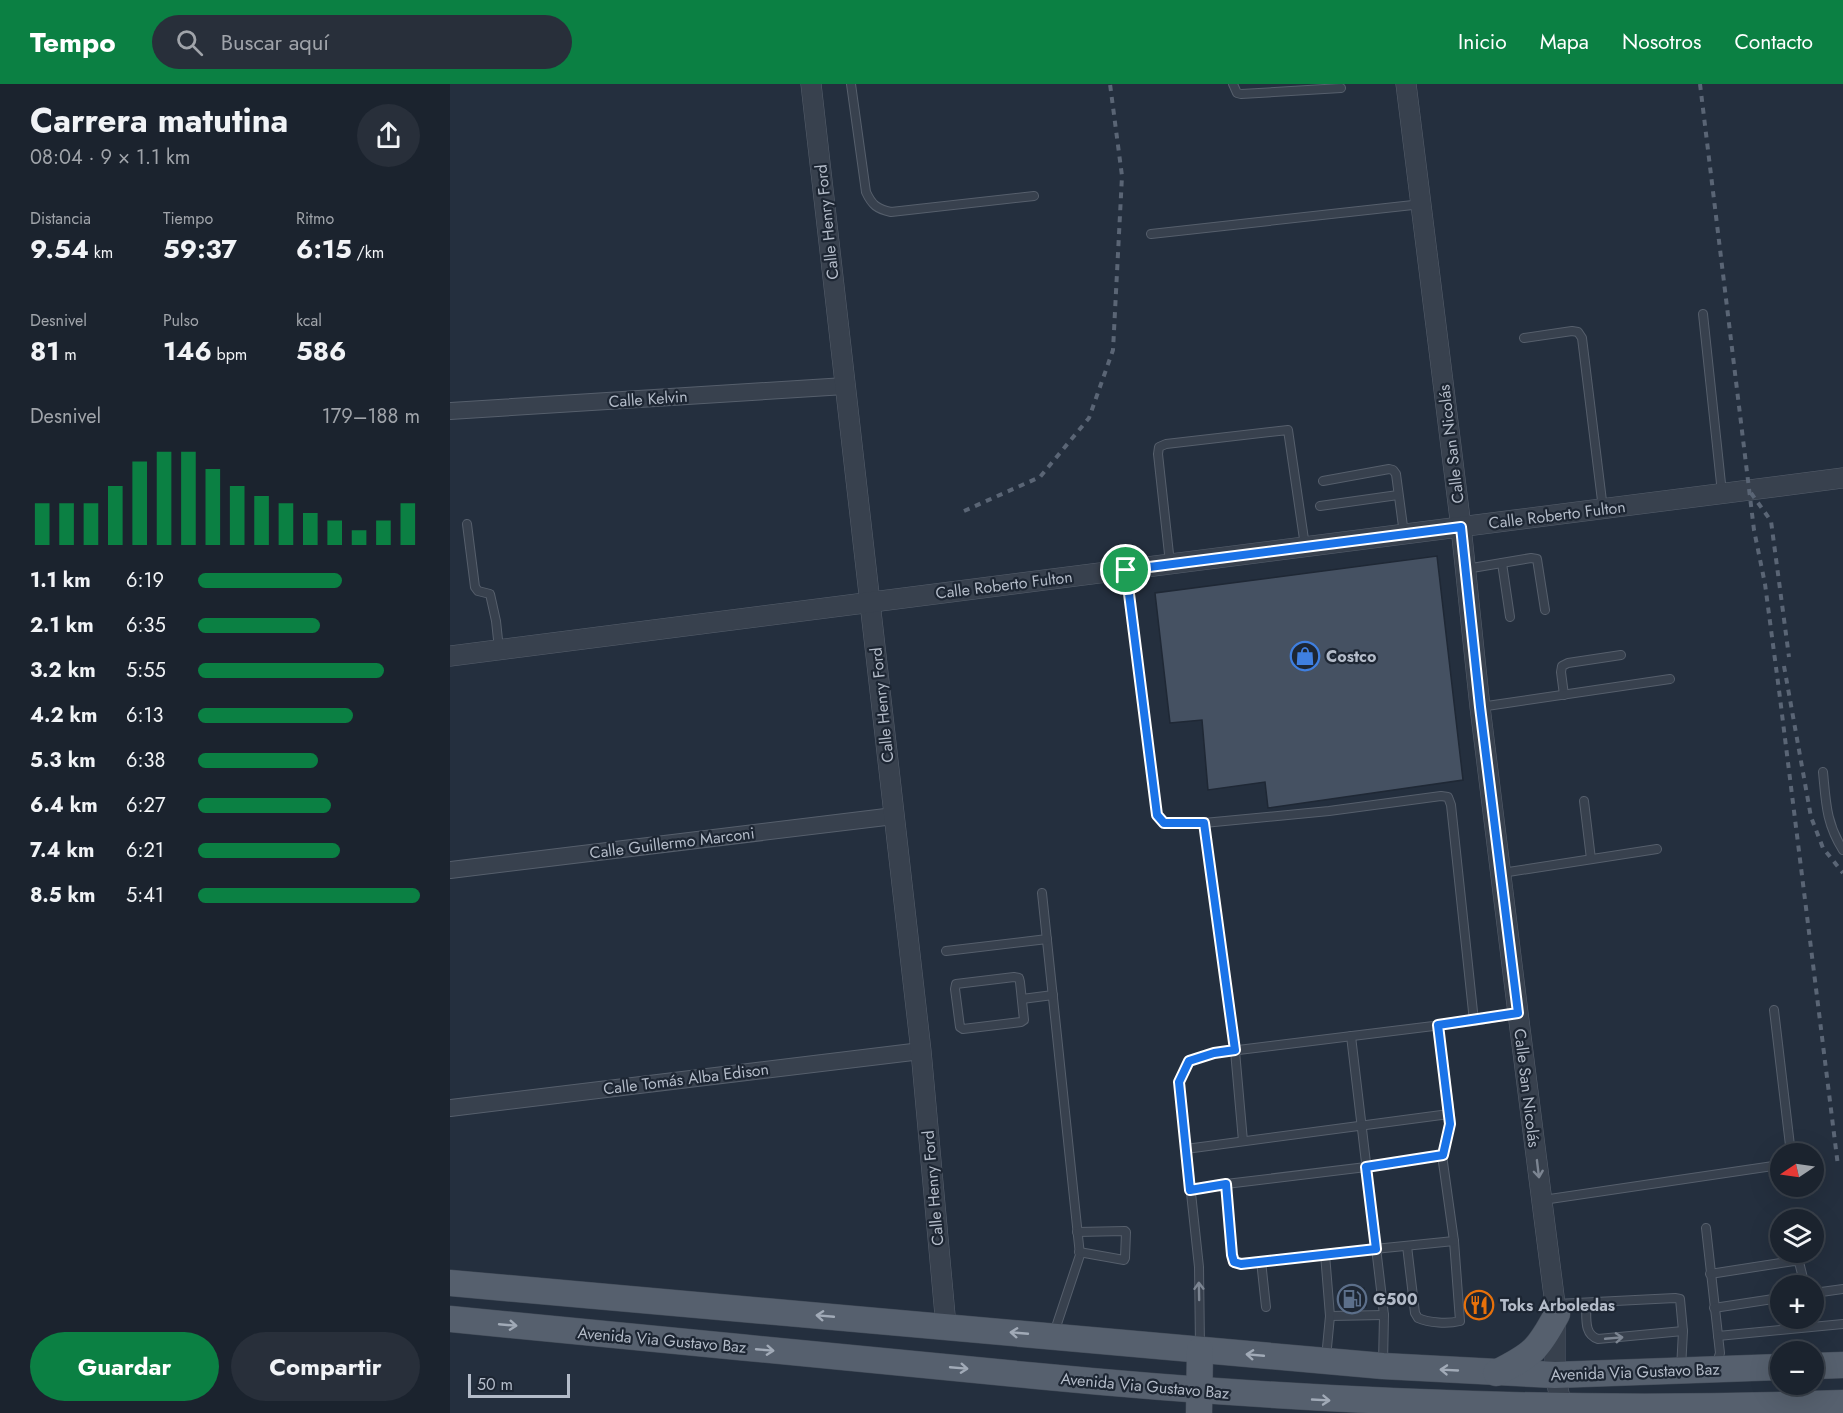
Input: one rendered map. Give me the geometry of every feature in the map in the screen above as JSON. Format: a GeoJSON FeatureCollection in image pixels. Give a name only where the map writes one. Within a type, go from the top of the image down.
{"type":"FeatureCollection","features":[{"type":"Feature","properties":{"kind":"main road","name":"Avenida Via Gustavo Baz"},"geometry":{"type":"LineString","coordinates":[[450,1283],[1383,1366],[1555,1375],[1770,1367]]}},
{"type":"Feature","properties":{"kind":"main road"},"geometry":{"type":"LineString","coordinates":[[1495,1373],[1523,1359],[1543,1340],[1556,1309]]}},
{"type":"Feature","properties":{"kind":"main road","name":"Avenida Via Gustavo Baz"},"geometry":{"type":"LineString","coordinates":[[450,1319],[1200,1402],[1288,1398],[1563,1412],[1763,1410],[1843,1403]]}},
{"type":"Feature","properties":{"kind":"main road"},"geometry":{"type":"LineString","coordinates":[[1200,1350],[1200,1402]]}},
{"type":"Feature","properties":{"kind":"main road"},"geometry":{"type":"LineString","coordinates":[[1824,1366],[1843,1365]]}},
{"type":"Feature","properties":{"kind":"main road"},"geometry":{"type":"LineString","coordinates":[[1249,1413],[1288,1398]]}},
{"type":"Feature","properties":{"kind":"street","name":"Calle Henry Ford"},"geometry":{"type":"LineString","coordinates":[[811,84],[921,1051],[945,1326]]}},
{"type":"Feature","properties":{"kind":"street","name":"Calle San Nicolás"},"geometry":{"type":"LineString","coordinates":[[1406,84],[1466,569],[1480,707],[1556,1309],[1555,1375],[1563,1412]]}},
{"type":"Feature","properties":{"kind":"street","name":"Calle Kelvin"},"geometry":{"type":"LineString","coordinates":[[450,411],[845,386]]}},
{"type":"Feature","properties":{"kind":"street","name":"Calle Roberto Fulton"},"geometry":{"type":"LineString","coordinates":[[450,656],[1843,478]]}},
{"type":"Feature","properties":{"kind":"street","name":"Calle Guillermo Marconi"},"geometry":{"type":"LineString","coordinates":[[450,870],[894,816]]}},
{"type":"Feature","properties":{"kind":"street","name":"Calle Tomás Alba Edison"},"geometry":{"type":"LineString","coordinates":[[450,1108],[921,1051]]}},
{"type":"Feature","properties":{"kind":"lane"},"geometry":{"type":"LineString","coordinates":[[851,84],[866,192],[871,203],[879,210],[891,212],[1034,196]]}},
{"type":"Feature","properties":{"kind":"lane"},"geometry":{"type":"LineString","coordinates":[[1233,84],[1237,93],[1241,94],[1341,88]]}},
{"type":"Feature","properties":{"kind":"lane"},"geometry":{"type":"LineString","coordinates":[[1151,234],[1422,204]]}},
{"type":"Feature","properties":{"kind":"lane"},"geometry":{"type":"LineString","coordinates":[[1703,314],[1722,494]]}},
{"type":"Feature","properties":{"kind":"lane"},"geometry":{"type":"LineString","coordinates":[[1524,338],[1578,332],[1582,338],[1603,509]]}},
{"type":"Feature","properties":{"kind":"lane"},"geometry":{"type":"LineString","coordinates":[[1170,564],[1158,454],[1159,447],[1166,444],[1288,430],[1305,547]]}},
{"type":"Feature","properties":{"kind":"lane"},"geometry":{"type":"LineString","coordinates":[[1323,481],[1393,470],[1396,474],[1404,534]]}},
{"type":"Feature","properties":{"kind":"lane"},"geometry":{"type":"LineString","coordinates":[[1320,506],[1398,495]]}},
{"type":"Feature","properties":{"kind":"lane"},"geometry":{"type":"LineString","coordinates":[[467,524],[475,587],[478,591],[490,594],[499,649]]}},
{"type":"Feature","properties":{"kind":"lane"},"geometry":{"type":"LineString","coordinates":[[1466,569],[1536,559],[1545,610]]}},
{"type":"Feature","properties":{"kind":"lane"},"geometry":{"type":"LineString","coordinates":[[1502,563],[1510,617]]}},
{"type":"Feature","properties":{"kind":"lane"},"geometry":{"type":"LineString","coordinates":[[1126,570],[1157,815],[1164,823],[1204,823],[1448,797],[1451,805],[1474,1021]]}},
{"type":"Feature","properties":{"kind":"lane"},"geometry":{"type":"LineString","coordinates":[[1564,695],[1562,666],[1568,663],[1621,655]]}},
{"type":"Feature","properties":{"kind":"lane"},"geometry":{"type":"LineString","coordinates":[[1480,707],[1670,679]]}},
{"type":"Feature","properties":{"kind":"lane"},"geometry":{"type":"LineString","coordinates":[[1823,772],[1828,819],[1834,836],[1843,850]]}},
{"type":"Feature","properties":{"kind":"lane"},"geometry":{"type":"LineString","coordinates":[[1584,801],[1591,859]]}},
{"type":"Feature","properties":{"kind":"lane"},"geometry":{"type":"LineString","coordinates":[[1204,823],[1235,1050],[1243,1141]]}},
{"type":"Feature","properties":{"kind":"lane"},"geometry":{"type":"LineString","coordinates":[[1502,873],[1657,849]]}},
{"type":"Feature","properties":{"kind":"lane"},"geometry":{"type":"LineString","coordinates":[[1042,893],[1079,1252],[1053,1336]]}},
{"type":"Feature","properties":{"kind":"lane"},"geometry":{"type":"LineString","coordinates":[[946,951],[1047,939]]}},
{"type":"Feature","properties":{"kind":"lane"},"geometry":{"type":"LineString","coordinates":[[1018,978],[1022,999],[1024,1020],[1022,1022],[963,1029],[958,1023],[955,990],[956,984],[960,982],[1018,978]]}},
{"type":"Feature","properties":{"kind":"lane"},"geometry":{"type":"LineString","coordinates":[[1022,999],[1053,995]]}},
{"type":"Feature","properties":{"kind":"lane"},"geometry":{"type":"LineString","coordinates":[[1774,1010],[1790,1143]]}},
{"type":"Feature","properties":{"kind":"lane"},"geometry":{"type":"LineString","coordinates":[[1200,1350],[1199,1267],[1179,1082],[1189,1061],[1214,1053],[1474,1021],[1518,1013]]}},
{"type":"Feature","properties":{"kind":"lane"},"geometry":{"type":"LineString","coordinates":[[1407,1246],[1415,1313],[1418,1318],[1424,1321],[1454,1323],[1460,1321],[1454,1241],[1443,1155],[1450,1124],[1438,1025]]}},
{"type":"Feature","properties":{"kind":"lane"},"geometry":{"type":"LineString","coordinates":[[1351,1036],[1384,1315],[1383,1366]]}},
{"type":"Feature","properties":{"kind":"lane"},"geometry":{"type":"LineString","coordinates":[[1186,1149],[1449,1114]]}},
{"type":"Feature","properties":{"kind":"lane"},"geometry":{"type":"LineString","coordinates":[[1190,1190],[1443,1155]]}},
{"type":"Feature","properties":{"kind":"lane"},"geometry":{"type":"LineString","coordinates":[[1542,1200],[1770,1166]]}},
{"type":"Feature","properties":{"kind":"lane"},"geometry":{"type":"LineString","coordinates":[[1226,1184],[1232,1255],[1234,1262],[1241,1264],[1454,1241]]}},
{"type":"Feature","properties":{"kind":"lane"},"geometry":{"type":"LineString","coordinates":[[1706,1228],[1720,1353],[1715,1370]]}},
{"type":"Feature","properties":{"kind":"lane"},"geometry":{"type":"LineString","coordinates":[[1077,1232],[1126,1232],[1124,1260],[1079,1252]]}},
{"type":"Feature","properties":{"kind":"lane"},"geometry":{"type":"LineString","coordinates":[[1325,1254],[1330,1316],[1326,1361]]}},
{"type":"Feature","properties":{"kind":"lane"},"geometry":{"type":"LineString","coordinates":[[1261,1261],[1266,1307]]}},
{"type":"Feature","properties":{"kind":"lane"},"geometry":{"type":"LineString","coordinates":[[1710,1274],[1794,1261],[1799,1262],[1803,1275]]}},
{"type":"Feature","properties":{"kind":"lane"},"geometry":{"type":"LineString","coordinates":[[1824,1292],[1843,1289]]}},
{"type":"Feature","properties":{"kind":"lane"},"geometry":{"type":"LineString","coordinates":[[1556,1309],[1586,1303],[1680,1299],[1683,1331],[1681,1371]]}},
{"type":"Feature","properties":{"kind":"lane"},"geometry":{"type":"LineString","coordinates":[[1714,1308],[1770,1300]]}},
{"type":"Feature","properties":{"kind":"lane"},"geometry":{"type":"LineString","coordinates":[[1586,1303],[1587,1332],[1591,1337],[1598,1339],[1683,1331]]}},
{"type":"Feature","properties":{"kind":"lane"},"geometry":{"type":"LineString","coordinates":[[1330,1316],[1384,1315]]}},
{"type":"Feature","properties":{"kind":"lane"},"geometry":{"type":"LineString","coordinates":[[1718,1336],[1843,1324]]}},
{"type":"Feature","properties":{"kind":"building","name":"Costco"},"geometry":{"type":"Polygon","coordinates":[[[1437,556],[1463,780],[1268,808],[1265,782],[1208,790],[1202,720],[1170,723],[1155,593],[1437,556]]]}},
{"type":"Feature","properties":{"kind":"building","name":"G500"},"geometry":{"type":"Polygon","coordinates":[[[1364,1288],[1366,1307],[1340,1309],[1338,1291],[1364,1288]]]}},
{"type":"Feature","properties":{"kind":"railway"},"geometry":{"type":"LineString","coordinates":[[964,511],[1040,477],[1089,418],[1113,350],[1122,176],[1110,84]]}},
{"type":"Feature","properties":{"kind":"railway"},"geometry":{"type":"LineString","coordinates":[[1700,84],[1754,530],[1765,584],[1838,1166]]}},
{"type":"Feature","properties":{"kind":"railway"},"geometry":{"type":"LineString","coordinates":[[1751,493],[1771,521],[1789,657]]}},
{"type":"Feature","properties":{"kind":"railway"},"geometry":{"type":"LineString","coordinates":[[1784,666],[1811,817],[1823,848],[1843,873]]}},
{"type":"Feature","properties":{"kind":"place","name":"Costco"},"geometry":{"type":"Point","coordinates":[1305,656]}},
{"type":"Feature","properties":{"kind":"place","name":"G500"},"geometry":{"type":"Point","coordinates":[1352,1299]}},
{"type":"Feature","properties":{"kind":"place","name":"Toks Arboledas"},"geometry":{"type":"Point","coordinates":[1479,1305]}},
{"type":"Feature","properties":{"kind":"route"},"geometry":{"type":"LineString","coordinates":[[1461,527],[1480,707],[1518,1013],[1438,1025],[1450,1124],[1443,1155],[1366,1167],[1376,1249],[1241,1264],[1234,1262],[1226,1184],[1190,1190],[1179,1082],[1189,1061],[1214,1053],[1235,1050],[1204,823],[1164,823],[1157,815],[1126,570],[1461,527]]}}]}
